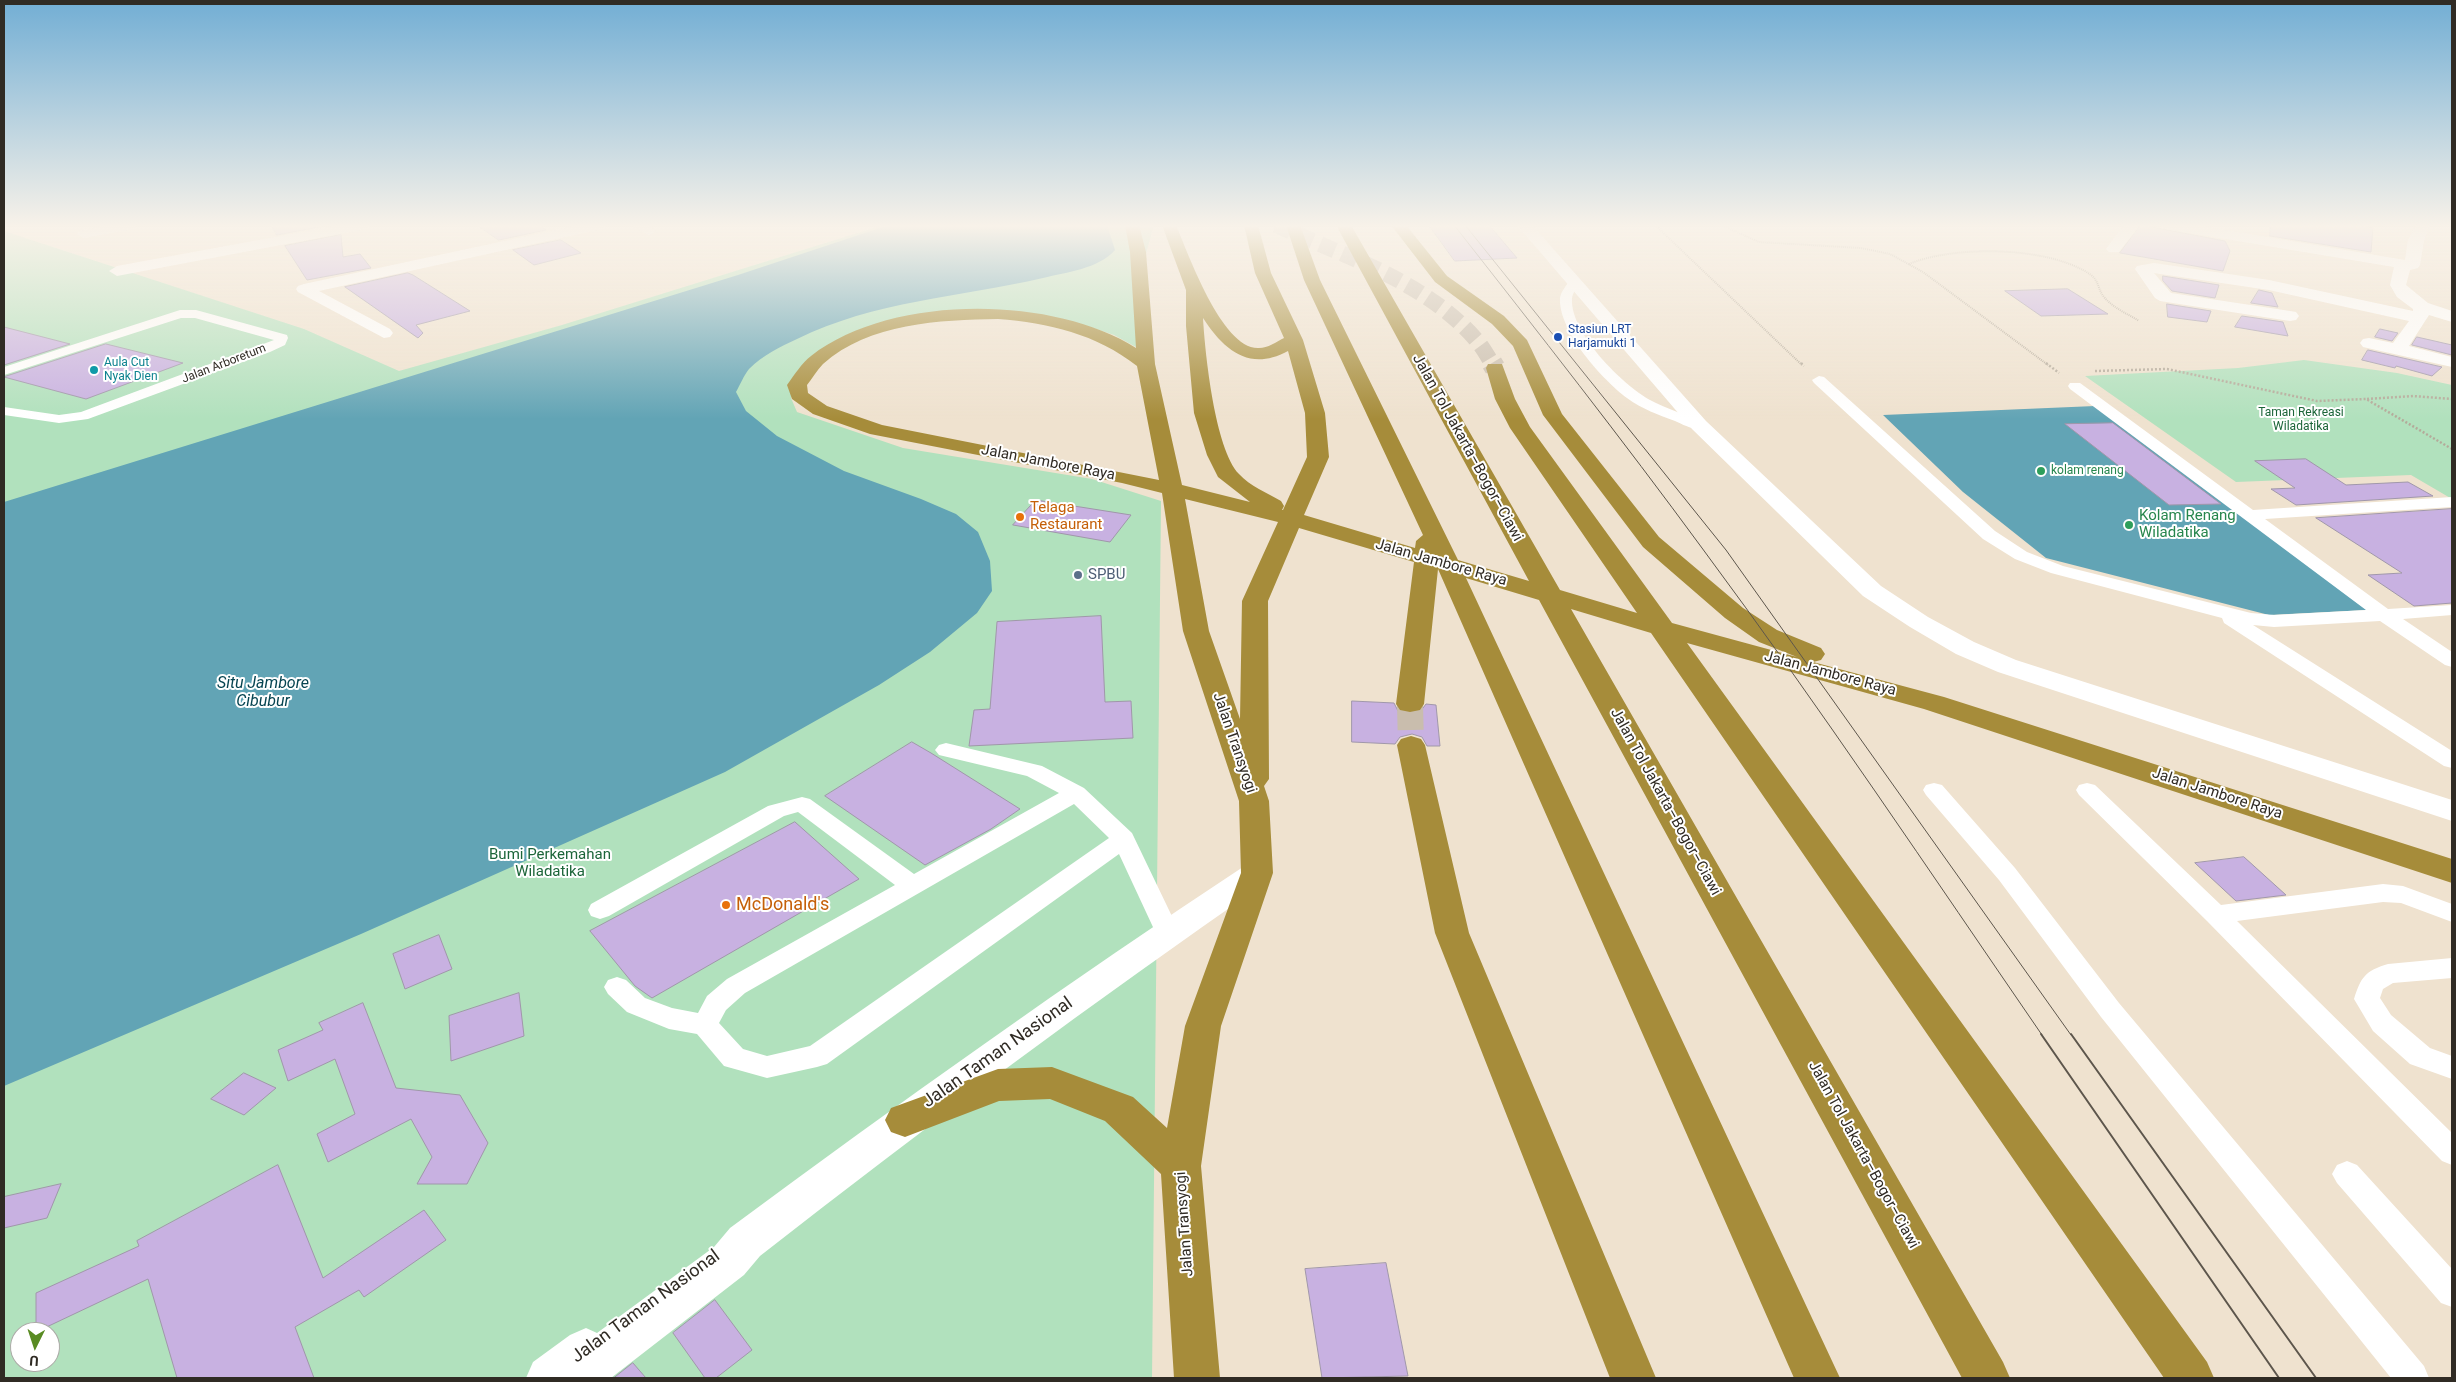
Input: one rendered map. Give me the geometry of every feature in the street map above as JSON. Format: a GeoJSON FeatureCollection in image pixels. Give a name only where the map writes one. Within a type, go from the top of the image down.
{"type":"FeatureCollection","features":[{"type":"Feature","properties":{"kind":"highway","name":"Jalan Transyogi"},"geometry":{"type":"LineString","coordinates":[[1141,289],[1146,364],[1182,538],[1196,631],[1254,801],[1257,873],[1203,1026],[1180,1166],[1197,1378]]}},
{"type":"Feature","properties":{"kind":"highway"},"geometry":{"type":"LineString","coordinates":[[1254,801],[1255,601],[1318,458],[1315,413],[1294,340],[1271,289]]}},
{"type":"Feature","properties":{"kind":"highway"},"geometry":{"type":"LineString","coordinates":[[1317,289],[1430,525],[1817,1378]]}},
{"type":"Feature","properties":{"kind":"highway","name":"Jalan Tol Jakarta–Bogor–Ciawi"},"geometry":{"type":"LineString","coordinates":[[1379,289],[1987,1378]]}},
{"type":"Feature","properties":{"kind":"highway"},"geometry":{"type":"LineString","coordinates":[[1456,289],[1498,320],[1520,344],[1553,415],[1651,542],[1734,613],[1768,636],[1934,703]]}},
{"type":"Feature","properties":{"kind":"highway"},"geometry":{"type":"LineString","coordinates":[[1194,290],[1195,326],[1204,413],[1218,455],[1229,477],[1249,492],[1300,521]]}},
{"type":"Feature","properties":{"kind":"highway"},"geometry":{"type":"LineString","coordinates":[[1194,290],[1231,344],[1240,350],[1249,354],[1276,352],[1294,340]]}},
{"type":"Feature","properties":{"kind":"highway","name":"Jalan Jambore Raya"},"geometry":{"type":"LineString","coordinates":[[1146,364],[1130,351],[1107,339],[1064,323],[1014,315],[947,316],[902,322],[849,340],[816,360],[802,374],[797,385],[800,395],[820,410],[877,430],[1122,477],[1300,521],[1685,635],[1934,703],[2452,871]]}},
{"type":"Feature","properties":{"kind":"highway"},"geometry":{"type":"LineString","coordinates":[[1495,368],[1505,399],[1520,428],[2191,1378]]}},
{"type":"Feature","properties":{"kind":"highway"},"geometry":{"type":"LineString","coordinates":[[1410,704],[1430,525]]}},
{"type":"Feature","properties":{"kind":"highway"},"geometry":{"type":"LineString","coordinates":[[1411,745],[1452,933],[1633,1378]]}},
{"type":"Feature","properties":{"kind":"highway"},"geometry":{"type":"LineString","coordinates":[[904,1120],[998,1085],[1052,1083],[1119,1109],[1180,1166]]}},
{"type":"Feature","properties":{"kind":"street"},"geometry":{"type":"LineString","coordinates":[[307,289],[384,333]]}},
{"type":"Feature","properties":{"kind":"street"},"geometry":{"type":"LineString","coordinates":[[1581,289],[1698,424],[1872,591],[1920,622],[1965,648],[2007,666],[2452,811]]}},
{"type":"Feature","properties":{"kind":"street"},"geometry":{"type":"LineString","coordinates":[[2158,289],[2166,297],[2290,316]]}},
{"type":"Feature","properties":{"kind":"street"},"geometry":{"type":"LineString","coordinates":[[2294,289],[2452,317]]}},
{"type":"Feature","properties":{"kind":"street"},"geometry":{"type":"LineString","coordinates":[[2401,289],[2421,312]]}},
{"type":"Feature","properties":{"kind":"street"},"geometry":{"type":"LineString","coordinates":[[2398,349],[2421,312]]}},
{"type":"Feature","properties":{"kind":"street"},"geometry":{"type":"LineString","coordinates":[[2369,343],[2452,362]]}},
{"type":"Feature","properties":{"kind":"street","name":"Jalan Taman Nasional"},"geometry":{"type":"LineString","coordinates":[[574,1378],[729,1261],[745,1242],[904,1120],[1168,933],[1257,873]]}},
{"type":"Feature","properties":{"kind":"street","name":"Jalan Taman Nasional"},"geometry":{"type":"LineString","coordinates":[[549,1378],[726,1248],[745,1242]]}},
{"type":"Feature","properties":{"kind":"lane"},"geometry":{"type":"LineString","coordinates":[[1570,289],[1566,296],[1567,309],[1578,336],[1614,379],[1645,404],[1698,424]]}},
{"type":"Feature","properties":{"kind":"lane","name":"Jalan Arboretum"},"geometry":{"type":"LineString","coordinates":[[4,371],[180,314],[196,314],[282,338],[280,342],[265,349],[91,414],[59,419],[4,411]]}},
{"type":"Feature","properties":{"kind":"lane"},"geometry":{"type":"LineString","coordinates":[[1819,380],[2004,546],[2041,565],[2223,614],[2274,621],[2452,610]]}},
{"type":"Feature","properties":{"kind":"lane"},"geometry":{"type":"LineString","coordinates":[[2075,386],[2252,515],[2384,615],[2452,661]]}},
{"type":"Feature","properties":{"kind":"lane"},"geometry":{"type":"LineString","coordinates":[[2252,515],[2452,502]]}},
{"type":"Feature","properties":{"kind":"lane"},"geometry":{"type":"LineString","coordinates":[[2223,614],[2452,762]]}},
{"type":"Feature","properties":{"kind":"lane"},"geometry":{"type":"LineString","coordinates":[[946,750],[1034,771],[1076,793],[1124,839],[1168,933]]}},
{"type":"Feature","properties":{"kind":"lane"},"geometry":{"type":"LineString","coordinates":[[1934,790],[2007,874],[2110,1010],[2412,1378]]}},
{"type":"Feature","properties":{"kind":"lane"},"geometry":{"type":"LineString","coordinates":[[2087,790],[2216,915],[2452,1152]]}},
{"type":"Feature","properties":{"kind":"lane"},"geometry":{"type":"LineString","coordinates":[[706,1025],[716,1003],[736,986],[1076,793]]}},
{"type":"Feature","properties":{"kind":"lane"},"geometry":{"type":"LineString","coordinates":[[600,910],[776,811],[802,804],[914,886]]}},
{"type":"Feature","properties":{"kind":"lane"},"geometry":{"type":"LineString","coordinates":[[616,987],[636,1005],[669,1018],[706,1025],[734,1058],[768,1066],[817,1056],[1124,839]]}},
{"type":"Feature","properties":{"kind":"lane"},"geometry":{"type":"LineString","coordinates":[[2216,915],[2384,893],[2402,895],[2452,913]]}},
{"type":"Feature","properties":{"kind":"lane"},"geometry":{"type":"LineString","coordinates":[[2452,968],[2388,974],[2372,983],[2367,999],[2382,1023],[2420,1056],[2452,1068]]}},
{"type":"Feature","properties":{"kind":"lane"},"geometry":{"type":"LineString","coordinates":[[2347,1174],[2452,1292]]}},
{"type":"Feature","properties":{"kind":"path"},"geometry":{"type":"LineString","coordinates":[[1723,289],[1819,380]]}},
{"type":"Feature","properties":{"kind":"path"},"geometry":{"type":"LineString","coordinates":[[1944,289],[2075,386]]}},
{"type":"Feature","properties":{"kind":"path"},"geometry":{"type":"LineString","coordinates":[[2102,289],[2104,296],[2139,321]]}},
{"type":"Feature","properties":{"kind":"path"},"geometry":{"type":"LineString","coordinates":[[2093,371],[2167,369],[2317,401],[2413,396],[2452,399]]}},
{"type":"Feature","properties":{"kind":"path"},"geometry":{"type":"LineString","coordinates":[[2056,371],[2065,371]]}},
{"type":"Feature","properties":{"kind":"path"},"geometry":{"type":"LineString","coordinates":[[2366,399],[2452,449]]}},
{"type":"Feature","properties":{"kind":"green space","name":"Bumi Perkemahan Wiladatika"},"geometry":{"type":"Polygon","coordinates":[[[4,289],[183,289],[304,329],[399,371],[562,325],[676,289],[1141,289],[1145,352],[1114,335],[1093,328],[1051,318],[981,312],[848,337],[795,386],[791,398],[797,412],[903,448],[1092,479],[1161,501],[1152,1378],[4,1378],[4,289]]]}},
{"type":"Feature","properties":{"kind":"green space","name":"Taman Rekreasi Wiladatika"},"geometry":{"type":"Polygon","coordinates":[[[2304,360],[2397,373],[2452,385],[2452,499],[2411,475],[2236,482],[2085,376],[2238,368],[2304,360]]]}},
{"type":"Feature","properties":{"kind":"water","name":"Situ Jambore Cibubur"},"geometry":{"type":"Polygon","coordinates":[[[691,289],[986,289],[887,308],[826,326],[784,345],[760,360],[747,371],[736,392],[746,411],[777,436],[844,471],[956,514],[978,532],[990,561],[992,591],[977,613],[930,652],[879,685],[725,772],[361,934],[4,1086],[4,502],[691,289]]]}},
{"type":"Feature","properties":{"kind":"water","name":"Kolam Renang Wiladatika"},"geometry":{"type":"Polygon","coordinates":[[[2095,406],[2367,610],[2269,615],[2046,558],[1963,492],[1883,415],[2095,406]]]}},
{"type":"Feature","properties":{"kind":"building"},"geometry":{"type":"Polygon","coordinates":[[[349,289],[436,289],[470,311],[416,325],[423,333],[418,338],[349,289]]]}},
{"type":"Feature","properties":{"kind":"building"},"geometry":{"type":"Polygon","coordinates":[[[2069,289],[2108,314],[2041,316],[2005,291],[2069,289]]]}},
{"type":"Feature","properties":{"kind":"building"},"geometry":{"type":"Polygon","coordinates":[[[2171,289],[2218,289],[2215,298],[2171,289]]]}},
{"type":"Feature","properties":{"kind":"building"},"geometry":{"type":"Polygon","coordinates":[[[2259,290],[2272,293],[2278,307],[2251,303],[2259,290]]]}},
{"type":"Feature","properties":{"kind":"building"},"geometry":{"type":"Polygon","coordinates":[[[2167,304],[2211,311],[2207,322],[2168,317],[2167,304]]]}},
{"type":"Feature","properties":{"kind":"building"},"geometry":{"type":"Polygon","coordinates":[[[2242,316],[2283,322],[2288,336],[2235,327],[2242,316]]]}},
{"type":"Feature","properties":{"kind":"building"},"geometry":{"type":"Polygon","coordinates":[[[4,327],[39,336],[70,344],[4,365],[4,327]]]}},
{"type":"Feature","properties":{"kind":"building"},"geometry":{"type":"Polygon","coordinates":[[[2380,329],[2398,333],[2392,341],[2375,337],[2380,329]]]}},
{"type":"Feature","properties":{"kind":"building"},"geometry":{"type":"Polygon","coordinates":[[[2417,337],[2452,345],[2452,355],[2412,345],[2417,337]]]}},
{"type":"Feature","properties":{"kind":"building","name":"Aula Cut Nyak Dien"},"geometry":{"type":"Polygon","coordinates":[[[106,344],[183,363],[86,399],[4,377],[106,344]]]}},
{"type":"Feature","properties":{"kind":"building"},"geometry":{"type":"Polygon","coordinates":[[[2368,350],[2442,367],[2432,376],[2396,366],[2395,368],[2362,360],[2368,350]]]}},
{"type":"Feature","properties":{"kind":"building"},"geometry":{"type":"Polygon","coordinates":[[[2113,423],[2221,504],[2169,505],[2065,424],[2113,423]]]}},
{"type":"Feature","properties":{"kind":"building"},"geometry":{"type":"Polygon","coordinates":[[[2306,459],[2346,485],[2408,482],[2433,496],[2296,505],[2271,489],[2295,488],[2255,461],[2306,459]]]}},
{"type":"Feature","properties":{"kind":"building"},"geometry":{"type":"Polygon","coordinates":[[[1036,500],[1131,515],[1110,542],[1013,525],[1036,500]]]}},
{"type":"Feature","properties":{"kind":"building"},"geometry":{"type":"Polygon","coordinates":[[[2452,509],[2452,603],[2414,606],[2368,575],[2402,573],[2316,518],[2452,509]]]}},
{"type":"Feature","properties":{"kind":"building"},"geometry":{"type":"Polygon","coordinates":[[[1101,616],[1105,702],[1131,701],[1133,738],[969,746],[974,710],[990,709],[997,622],[1101,616]]]}},
{"type":"Feature","properties":{"kind":"building"},"geometry":{"type":"Polygon","coordinates":[[[1352,701],[1394,703],[1398,711],[1410,714],[1420,712],[1426,704],[1436,705],[1440,746],[1427,746],[1422,737],[1412,734],[1400,737],[1395,744],[1352,742],[1352,701]]]}},
{"type":"Feature","properties":{"kind":"building"},"geometry":{"type":"Polygon","coordinates":[[[912,742],[1020,809],[991,829],[925,865],[825,796],[912,742]]]}},
{"type":"Feature","properties":{"kind":"building","name":"McDonald's"},"geometry":{"type":"Polygon","coordinates":[[[795,822],[859,879],[652,998],[635,986],[590,931],[795,822]]]}},
{"type":"Feature","properties":{"kind":"building"},"geometry":{"type":"Polygon","coordinates":[[[2244,857],[2286,895],[2236,901],[2195,863],[2244,857]]]}},
{"type":"Feature","properties":{"kind":"building"},"geometry":{"type":"Polygon","coordinates":[[[439,935],[452,969],[405,989],[393,954],[439,935]]]}},
{"type":"Feature","properties":{"kind":"building"},"geometry":{"type":"Polygon","coordinates":[[[519,993],[524,1036],[451,1061],[449,1016],[519,993]]]}},
{"type":"Feature","properties":{"kind":"building"},"geometry":{"type":"Polygon","coordinates":[[[363,1003],[396,1088],[460,1095],[488,1143],[467,1184],[417,1184],[432,1157],[411,1119],[328,1162],[317,1134],[355,1114],[335,1059],[288,1081],[278,1050],[323,1030],[319,1023],[363,1003]]]}},
{"type":"Feature","properties":{"kind":"building"},"geometry":{"type":"Polygon","coordinates":[[[244,1073],[276,1088],[244,1115],[211,1099],[244,1073]]]}},
{"type":"Feature","properties":{"kind":"building"},"geometry":{"type":"Polygon","coordinates":[[[278,1165],[323,1278],[424,1210],[446,1240],[364,1297],[359,1290],[295,1327],[314,1378],[177,1378],[148,1279],[57,1322],[36,1322],[36,1293],[139,1246],[137,1241],[278,1165]]]}},
{"type":"Feature","properties":{"kind":"building"},"geometry":{"type":"Polygon","coordinates":[[[61,1184],[47,1218],[4,1228],[4,1197],[61,1184]]]}},
{"type":"Feature","properties":{"kind":"building"},"geometry":{"type":"Polygon","coordinates":[[[1386,1263],[1408,1376],[1322,1378],[1305,1269],[1386,1263]]]}},
{"type":"Feature","properties":{"kind":"building"},"geometry":{"type":"Polygon","coordinates":[[[715,1300],[752,1350],[716,1378],[705,1378],[673,1333],[715,1300]]]}},
{"type":"Feature","properties":{"kind":"building"},"geometry":{"type":"Polygon","coordinates":[[[633,1363],[646,1378],[614,1378],[633,1363]]]}},
{"type":"Feature","properties":{"kind":"tunnel"},"geometry":{"type":"LineString","coordinates":[[1414,289],[1458,321],[1478,342],[1493,365]]}},
{"type":"Feature","properties":{"kind":"tunnel"},"geometry":{"type":"LineString","coordinates":[[1492,363],[1495,368]]}},
{"type":"Feature","properties":{"kind":"tunnel"},"geometry":{"type":"LineString","coordinates":[[1410,704],[1411,745]]}},
{"type":"Feature","properties":{"kind":"tram line"},"geometry":{"type":"LineString","coordinates":[[1505,289],[1611,426],[1746,608],[1874,790],[2042,1035]]}},
{"type":"Feature","properties":{"kind":"tram line"},"geometry":{"type":"LineString","coordinates":[[1517,289],[1726,550],[2071,1035]]}},
{"type":"Feature","properties":{"kind":"tram line"},"geometry":{"type":"LineString","coordinates":[[2041,1034],[2279,1378]]}},
{"type":"Feature","properties":{"kind":"tram line"},"geometry":{"type":"LineString","coordinates":[[2071,1034],[2316,1378]]}},
{"type":"Feature","properties":{"kind":"place","name":"Stasiun LRT Harjamukti 1"},"geometry":{"type":"Point","coordinates":[1558,337]}},
{"type":"Feature","properties":{"kind":"place","name":"Aula Cut Nyak Dien"},"geometry":{"type":"Point","coordinates":[94,370]}},
{"type":"Feature","properties":{"kind":"place","name":"kolam renang"},"geometry":{"type":"Point","coordinates":[2041,471]}},
{"type":"Feature","properties":{"kind":"place","name":"Telaga Restaurant"},"geometry":{"type":"Point","coordinates":[1020,517]}},
{"type":"Feature","properties":{"kind":"place","name":"Kolam Renang Wiladatika"},"geometry":{"type":"Point","coordinates":[2129,525]}},
{"type":"Feature","properties":{"kind":"place","name":"SPBU"},"geometry":{"type":"Point","coordinates":[1078,575]}},
{"type":"Feature","properties":{"kind":"place","name":"McDonald's"},"geometry":{"type":"Point","coordinates":[726,905]}}]}
